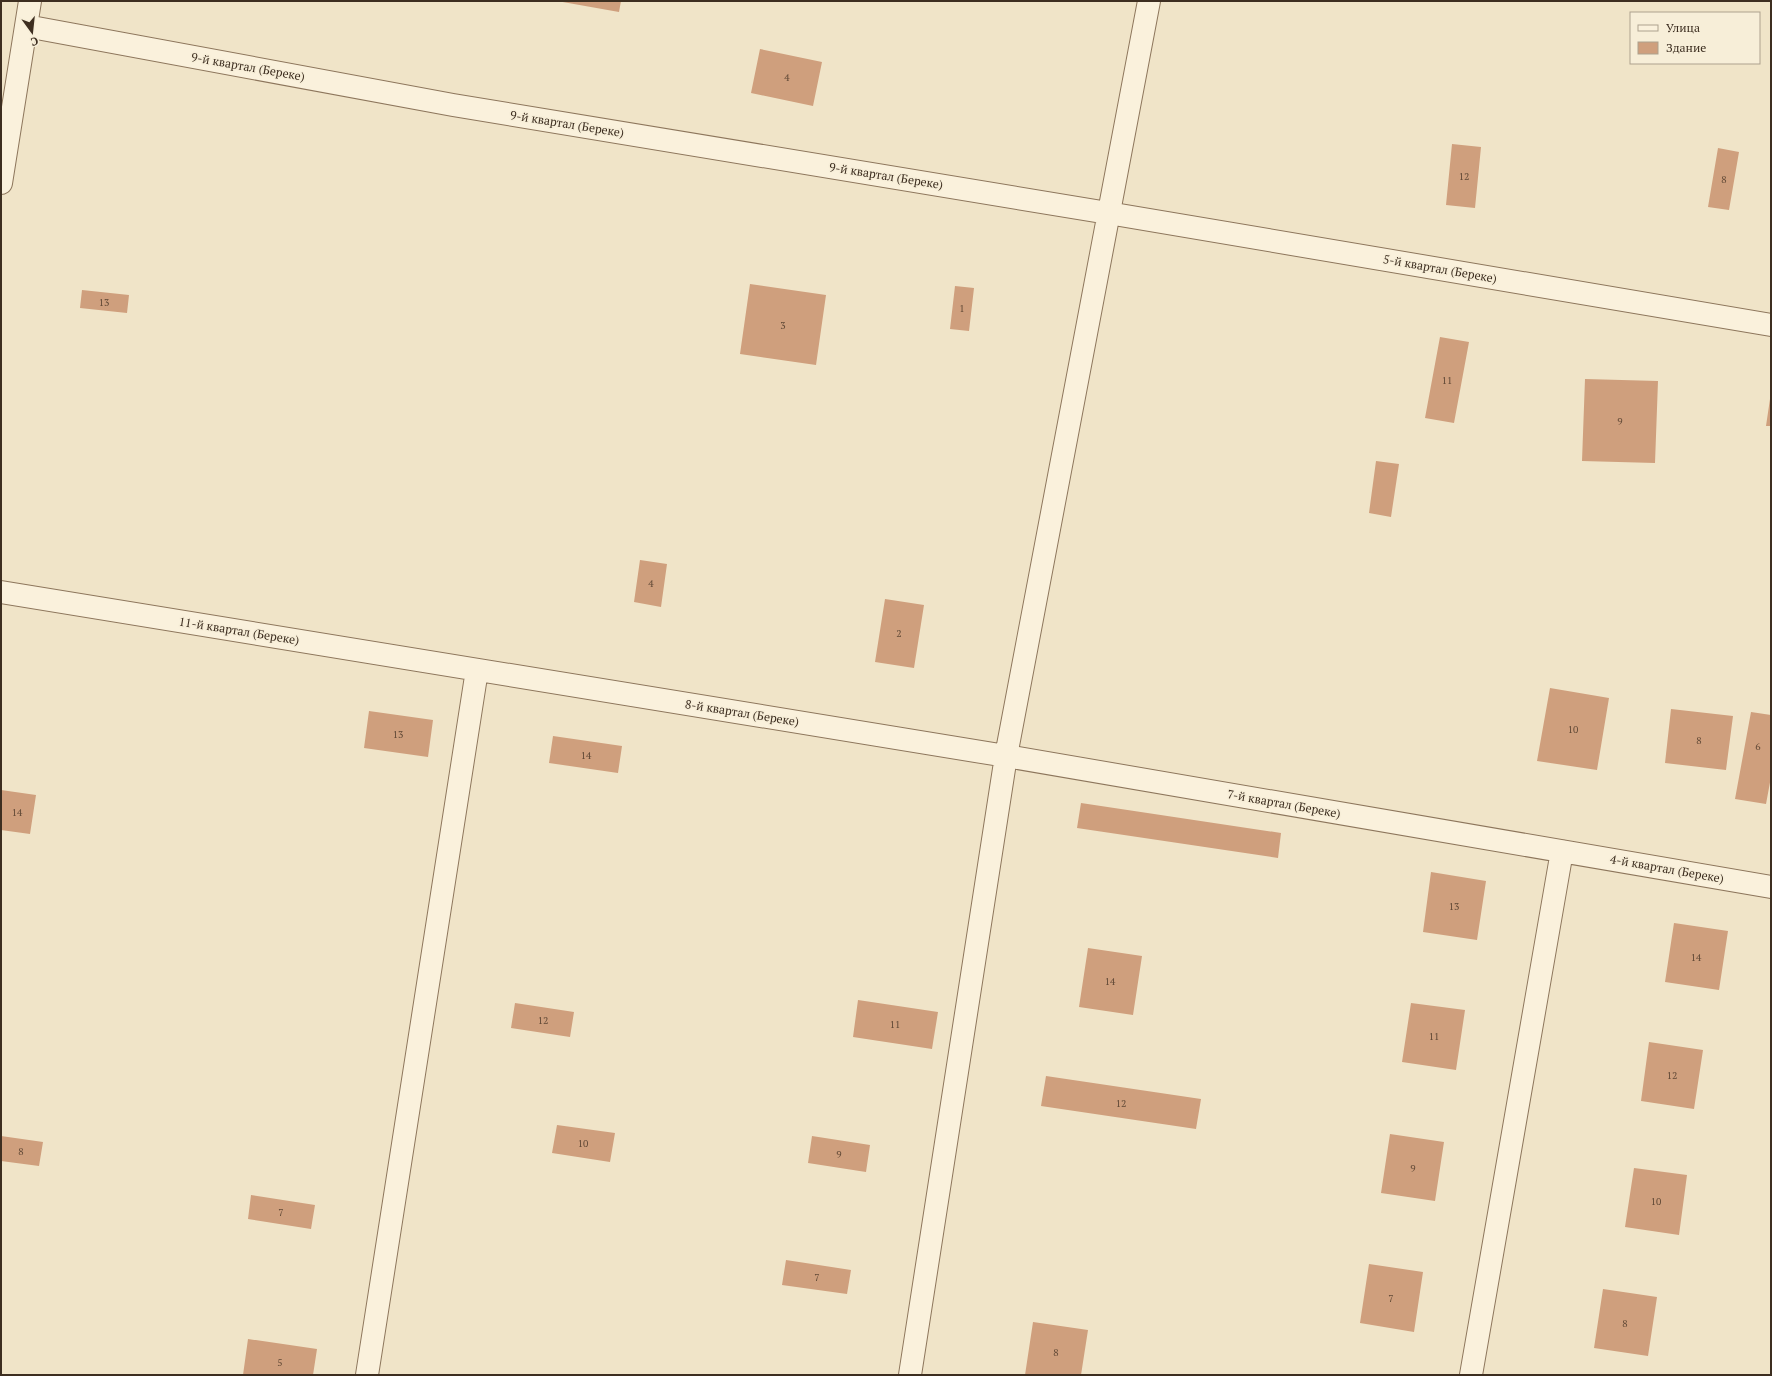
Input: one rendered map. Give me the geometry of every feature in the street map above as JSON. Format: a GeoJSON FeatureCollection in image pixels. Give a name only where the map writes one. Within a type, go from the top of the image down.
{"type":"FeatureCollection","features":[{"type":"Feature","properties":{"kind":"street"},"geometry":{"type":"LineString","coordinates":[[1,183],[30,1]]}},
{"type":"Feature","properties":{"kind":"street"},"geometry":{"type":"LineString","coordinates":[[910,1375],[1006,756],[1149,1]]}},
{"type":"Feature","properties":{"kind":"street","name":"9-й квартал (Береке)"},"geometry":{"type":"LineString","coordinates":[[26,26],[453,105],[1108,213]]}},
{"type":"Feature","properties":{"kind":"street","name":"5-й квартал (Береке)"},"geometry":{"type":"LineString","coordinates":[[1108,213],[1771,325]]}},
{"type":"Feature","properties":{"kind":"street","name":"11-й квартал (Береке)"},"geometry":{"type":"LineString","coordinates":[[1,592],[477,670]]}},
{"type":"Feature","properties":{"kind":"street"},"geometry":{"type":"LineString","coordinates":[[367,1375],[477,670]]}},
{"type":"Feature","properties":{"kind":"street","name":"8-й квартал (Береке)"},"geometry":{"type":"LineString","coordinates":[[477,670],[1006,756]]}},
{"type":"Feature","properties":{"kind":"street","name":"7-й квартал (Береке)"},"geometry":{"type":"LineString","coordinates":[[1006,756],[1562,851]]}},
{"type":"Feature","properties":{"kind":"street"},"geometry":{"type":"LineString","coordinates":[[1471,1375],[1562,851]]}},
{"type":"Feature","properties":{"kind":"street","name":"4-й квартал (Береке)"},"geometry":{"type":"LineString","coordinates":[[1562,851],[1771,887]]}},
{"type":"Feature","properties":{"kind":"building"},"geometry":{"type":"Polygon","coordinates":[[[557,1],[621,1],[619,12],[557,1]]]}},
{"type":"Feature","properties":{"kind":"building"},"geometry":{"type":"Polygon","coordinates":[[[760,49],[822,62],[813,106],[751,93],[760,49]]]}},
{"type":"Feature","properties":{"kind":"building"},"geometry":{"type":"Polygon","coordinates":[[[1452,144],[1481,147],[1475,208],[1446,205],[1452,144]]]}},
{"type":"Feature","properties":{"kind":"building"},"geometry":{"type":"Polygon","coordinates":[[[1718,148],[1739,152],[1729,210],[1708,207],[1718,148]]]}},
{"type":"Feature","properties":{"kind":"building"},"geometry":{"type":"Polygon","coordinates":[[[750,284],[826,295],[816,365],[740,354],[750,284]]]}},
{"type":"Feature","properties":{"kind":"building"},"geometry":{"type":"Polygon","coordinates":[[[955,286],[974,288],[969,331],[950,329],[955,286]]]}},
{"type":"Feature","properties":{"kind":"building"},"geometry":{"type":"Polygon","coordinates":[[[82,290],[129,295],[127,313],[80,308],[82,290]]]}},
{"type":"Feature","properties":{"kind":"building"},"geometry":{"type":"Polygon","coordinates":[[[1440,337],[1469,342],[1454,423],[1425,418],[1440,337]]]}},
{"type":"Feature","properties":{"kind":"building"},"geometry":{"type":"Polygon","coordinates":[[[1585,379],[1658,381],[1655,463],[1582,461],[1585,379]]]}},
{"type":"Feature","properties":{"kind":"building"},"geometry":{"type":"Polygon","coordinates":[[[1770,399],[1771,426],[1766,426],[1770,399]]]}},
{"type":"Feature","properties":{"kind":"building"},"geometry":{"type":"Polygon","coordinates":[[[1376,461],[1399,464],[1391,517],[1369,513],[1376,461]]]}},
{"type":"Feature","properties":{"kind":"building"},"geometry":{"type":"Polygon","coordinates":[[[640,560],[667,564],[661,607],[634,602],[640,560]]]}},
{"type":"Feature","properties":{"kind":"building"},"geometry":{"type":"Polygon","coordinates":[[[885,599],[924,605],[914,668],[875,662],[885,599]]]}},
{"type":"Feature","properties":{"kind":"building"},"geometry":{"type":"Polygon","coordinates":[[[1550,688],[1609,698],[1597,770],[1537,761],[1550,688]]]}},
{"type":"Feature","properties":{"kind":"building"},"geometry":{"type":"Polygon","coordinates":[[[1671,709],[1733,716],[1726,770],[1665,763],[1671,709]]]}},
{"type":"Feature","properties":{"kind":"building"},"geometry":{"type":"Polygon","coordinates":[[[369,711],[433,720],[428,757],[364,748],[369,711]]]}},
{"type":"Feature","properties":{"kind":"building"},"geometry":{"type":"Polygon","coordinates":[[[1751,712],[1771,715],[1771,777],[1766,804],[1735,799],[1751,712]]]}},
{"type":"Feature","properties":{"kind":"building"},"geometry":{"type":"Polygon","coordinates":[[[553,736],[622,746],[618,773],[549,763],[553,736]]]}},
{"type":"Feature","properties":{"kind":"building"},"geometry":{"type":"Polygon","coordinates":[[[1,790],[36,795],[30,834],[1,830],[1,790]]]}},
{"type":"Feature","properties":{"kind":"building"},"geometry":{"type":"Polygon","coordinates":[[[1081,803],[1281,833],[1278,858],[1077,828],[1081,803]]]}},
{"type":"Feature","properties":{"kind":"building"},"geometry":{"type":"Polygon","coordinates":[[[1431,872],[1486,881],[1477,940],[1423,932],[1431,872]]]}},
{"type":"Feature","properties":{"kind":"building"},"geometry":{"type":"Polygon","coordinates":[[[1674,923],[1728,931],[1719,990],[1665,982],[1674,923]]]}},
{"type":"Feature","properties":{"kind":"building"},"geometry":{"type":"Polygon","coordinates":[[[1088,948],[1142,956],[1133,1015],[1079,1007],[1088,948]]]}},
{"type":"Feature","properties":{"kind":"building"},"geometry":{"type":"Polygon","coordinates":[[[858,1000],[938,1012],[932,1049],[853,1037],[858,1000]]]}},
{"type":"Feature","properties":{"kind":"building"},"geometry":{"type":"Polygon","coordinates":[[[515,1003],[574,1012],[570,1037],[511,1028],[515,1003]]]}},
{"type":"Feature","properties":{"kind":"building"},"geometry":{"type":"Polygon","coordinates":[[[1411,1003],[1465,1010],[1456,1070],[1402,1062],[1411,1003]]]}},
{"type":"Feature","properties":{"kind":"building"},"geometry":{"type":"Polygon","coordinates":[[[1649,1042],[1703,1050],[1694,1109],[1641,1101],[1649,1042]]]}},
{"type":"Feature","properties":{"kind":"building"},"geometry":{"type":"Polygon","coordinates":[[[1046,1076],[1201,1099],[1196,1129],[1041,1106],[1046,1076]]]}},
{"type":"Feature","properties":{"kind":"building"},"geometry":{"type":"Polygon","coordinates":[[[557,1125],[615,1133],[610,1162],[552,1153],[557,1125]]]}},
{"type":"Feature","properties":{"kind":"building"},"geometry":{"type":"Polygon","coordinates":[[[1390,1134],[1444,1142],[1435,1201],[1381,1193],[1390,1134]]]}},
{"type":"Feature","properties":{"kind":"building"},"geometry":{"type":"Polygon","coordinates":[[[1,1136],[43,1142],[39,1166],[1,1161],[1,1136]]]}},
{"type":"Feature","properties":{"kind":"building"},"geometry":{"type":"Polygon","coordinates":[[[812,1136],[870,1145],[866,1172],[808,1163],[812,1136]]]}},
{"type":"Feature","properties":{"kind":"building"},"geometry":{"type":"Polygon","coordinates":[[[1634,1168],[1687,1175],[1679,1235],[1625,1227],[1634,1168]]]}},
{"type":"Feature","properties":{"kind":"building"},"geometry":{"type":"Polygon","coordinates":[[[251,1195],[315,1205],[311,1229],[248,1219],[251,1195]]]}},
{"type":"Feature","properties":{"kind":"building"},"geometry":{"type":"Polygon","coordinates":[[[786,1260],[851,1270],[847,1294],[782,1285],[786,1260]]]}},
{"type":"Feature","properties":{"kind":"building"},"geometry":{"type":"Polygon","coordinates":[[[1369,1264],[1423,1272],[1414,1332],[1360,1323],[1369,1264]]]}},
{"type":"Feature","properties":{"kind":"building"},"geometry":{"type":"Polygon","coordinates":[[[1603,1289],[1657,1297],[1648,1356],[1594,1348],[1603,1289]]]}},
{"type":"Feature","properties":{"kind":"building"},"geometry":{"type":"Polygon","coordinates":[[[1033,1322],[1088,1330],[1081,1375],[1025,1375],[1033,1322]]]}},
{"type":"Feature","properties":{"kind":"building"},"geometry":{"type":"Polygon","coordinates":[[[248,1339],[317,1349],[313,1375],[243,1375],[248,1339]]]}}]}
